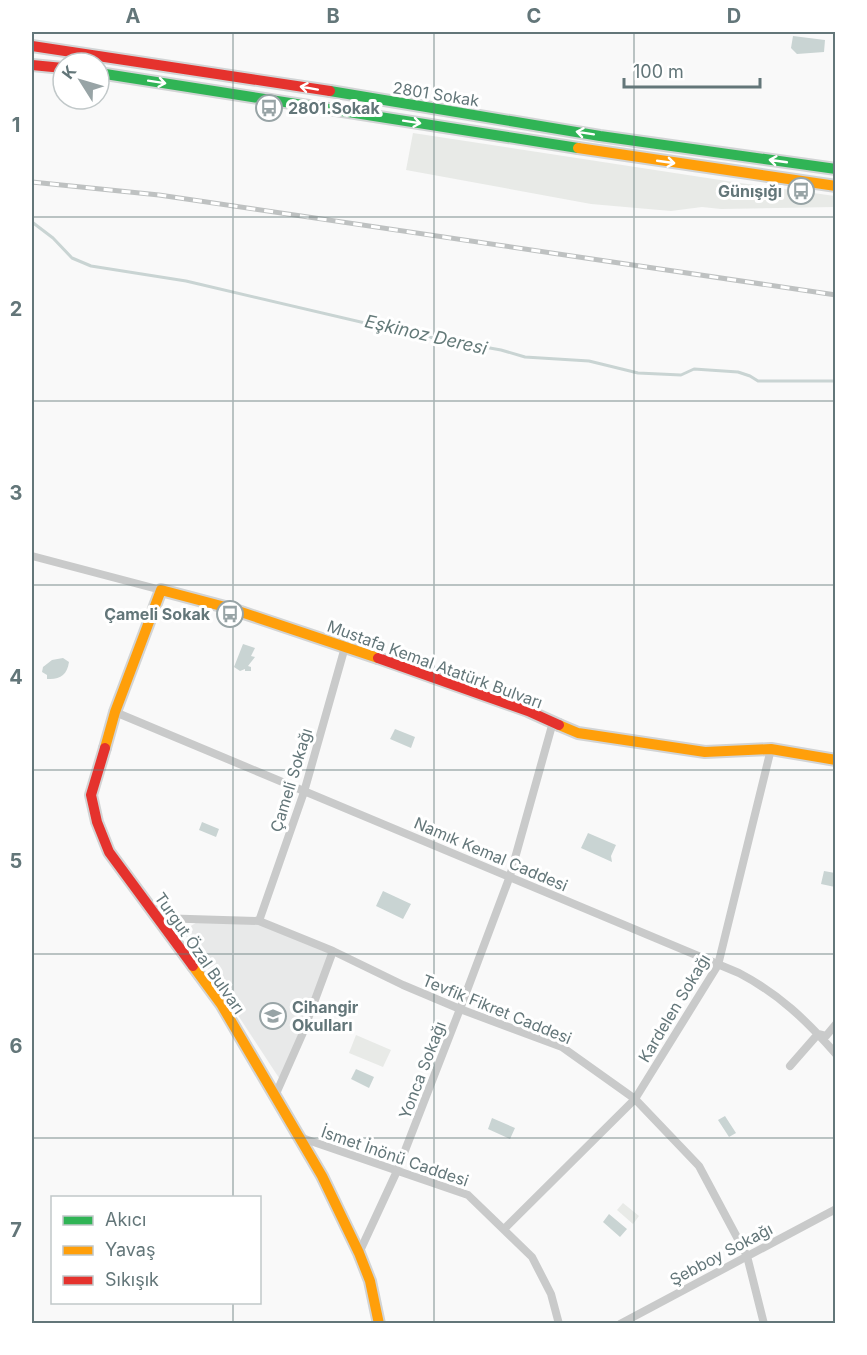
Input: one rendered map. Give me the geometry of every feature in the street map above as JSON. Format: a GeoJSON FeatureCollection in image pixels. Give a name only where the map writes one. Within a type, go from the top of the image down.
{"type":"FeatureCollection","features":[{"type":"Feature","properties":{"kind":"main road","name":"2801 Sokak"},"geometry":{"type":"LineString","coordinates":[[32,46],[600,136],[836,169]]}},
{"type":"Feature","properties":{"kind":"main road"},"geometry":{"type":"LineString","coordinates":[[32,64],[51,66]]}},
{"type":"Feature","properties":{"kind":"main road","name":"2801 Sokak"},"geometry":{"type":"LineString","coordinates":[[111,75],[615,154],[836,186]]}},
{"type":"Feature","properties":{"kind":"main road","name":"Mustafa Kemal Atatürk Bulvarı"},"geometry":{"type":"LineString","coordinates":[[161,590],[229,608],[345,646],[528,711],[578,733],[705,752],[771,749],[836,760]]}},
{"type":"Feature","properties":{"kind":"main road","name":"Turgut Özal Bulvarı"},"geometry":{"type":"LineString","coordinates":[[161,590],[115,712],[91,795],[97,822],[109,852],[221,1004],[322,1176],[359,1252],[370,1281],[380,1323]]}},
{"type":"Feature","properties":{"kind":"street","name":"Mustafa Kemal Atatürk Bulvarı"},"geometry":{"type":"LineString","coordinates":[[32,556],[161,590]]}},
{"type":"Feature","properties":{"kind":"street","name":"Çameli Sokağı"},"geometry":{"type":"LineString","coordinates":[[259,921],[304,792],[345,646]]}},
{"type":"Feature","properties":{"kind":"street","name":"Namık Kemal Caddesi"},"geometry":{"type":"LineString","coordinates":[[115,712],[510,876],[765,987],[788,1004],[836,1054]]}},
{"type":"Feature","properties":{"kind":"street","name":"Yonca Sokağı"},"geometry":{"type":"LineString","coordinates":[[359,1252],[397,1171],[510,876],[553,722]]}},
{"type":"Feature","properties":{"kind":"street","name":"Kardelen Sokağı"},"geometry":{"type":"LineString","coordinates":[[504,1229],[635,1099],[718,965],[771,749]]}},
{"type":"Feature","properties":{"kind":"street","name":"Tevfik Fikret Caddesi"},"geometry":{"type":"LineString","coordinates":[[157,918],[259,921],[333,951],[403,985],[460,1009],[562,1047],[635,1099],[699,1166],[747,1256],[764,1323]]}},
{"type":"Feature","properties":{"kind":"street"},"geometry":{"type":"LineString","coordinates":[[275,1096],[302,1035],[333,951]]}},
{"type":"Feature","properties":{"kind":"street"},"geometry":{"type":"LineString","coordinates":[[790,1066],[818,1034],[826,1036],[836,1024]]}},
{"type":"Feature","properties":{"kind":"street","name":"İsmet İnönü Caddesi"},"geometry":{"type":"LineString","coordinates":[[298,1136],[468,1195],[532,1257],[551,1294],[559,1323]]}},
{"type":"Feature","properties":{"kind":"street","name":"Şebboy Sokağı"},"geometry":{"type":"LineString","coordinates":[[620,1323],[836,1209]]}},
{"type":"Feature","properties":{"kind":"shaded area"},"geometry":{"type":"Polygon","coordinates":[[[793,36],[825,40],[824,52],[797,54],[791,48],[793,36]]]}},
{"type":"Feature","properties":{"kind":"shaded area"},"geometry":{"type":"Polygon","coordinates":[[[413,133],[835,196],[835,207],[721,209],[702,207],[671,211],[591,204],[406,170],[413,133]]]}},
{"type":"Feature","properties":{"kind":"shaded area"},"geometry":{"type":"Polygon","coordinates":[[[243,644],[255,648],[251,656],[255,657],[248,666],[251,667],[251,671],[245,671],[245,669],[240,671],[234,667],[243,644]]]}},
{"type":"Feature","properties":{"kind":"shaded area"},"geometry":{"type":"Polygon","coordinates":[[[63,658],[69,662],[65,673],[56,679],[47,679],[47,675],[42,672],[43,667],[52,660],[63,658]]]}},
{"type":"Feature","properties":{"kind":"shaded area"},"geometry":{"type":"Polygon","coordinates":[[[395,729],[415,737],[411,748],[390,739],[395,729]]]}},
{"type":"Feature","properties":{"kind":"shaded area"},"geometry":{"type":"Polygon","coordinates":[[[202,822],[219,829],[216,837],[199,830],[202,822]]]}},
{"type":"Feature","properties":{"kind":"shaded area"},"geometry":{"type":"Polygon","coordinates":[[[588,833],[616,845],[611,856],[612,862],[581,848],[588,833]]]}},
{"type":"Feature","properties":{"kind":"shaded area"},"geometry":{"type":"Polygon","coordinates":[[[824,871],[835,873],[835,887],[821,884],[824,871]]]}},
{"type":"Feature","properties":{"kind":"shaded area"},"geometry":{"type":"Polygon","coordinates":[[[383,891],[411,904],[403,919],[376,906],[383,891]]]}},
{"type":"Feature","properties":{"kind":"shaded area","name":"Cihangir Okulları"},"geometry":{"type":"Polygon","coordinates":[[[202,919],[259,921],[333,951],[281,1081],[186,936],[186,929],[202,919]]]}},
{"type":"Feature","properties":{"kind":"shaded area"},"geometry":{"type":"Polygon","coordinates":[[[356,1035],[391,1050],[383,1067],[349,1053],[356,1035]]]}},
{"type":"Feature","properties":{"kind":"shaded area"},"geometry":{"type":"Polygon","coordinates":[[[356,1069],[374,1077],[369,1088],[351,1079],[356,1069]]]}},
{"type":"Feature","properties":{"kind":"shaded area"},"geometry":{"type":"Polygon","coordinates":[[[725,1116],[736,1133],[729,1137],[718,1120],[725,1116]]]}},
{"type":"Feature","properties":{"kind":"shaded area"},"geometry":{"type":"Polygon","coordinates":[[[492,1118],[515,1128],[510,1139],[488,1129],[492,1118]]]}},
{"type":"Feature","properties":{"kind":"shaded area"},"geometry":{"type":"Polygon","coordinates":[[[623,1203],[639,1216],[633,1224],[617,1210],[623,1203]]]}},
{"type":"Feature","properties":{"kind":"shaded area"},"geometry":{"type":"Polygon","coordinates":[[[609,1214],[627,1229],[620,1237],[603,1222],[609,1214]]]}},
{"type":"Feature","properties":{"kind":"waterway","name":"Eşkinoz Deresi"},"geometry":{"type":"LineString","coordinates":[[32,222],[53,238],[72,258],[91,266],[186,281],[412,334],[501,350],[525,357],[589,361],[638,373],[681,375],[694,369],[738,372],[758,381],[836,381]]}},
{"type":"Feature","properties":{"kind":"railway"},"geometry":{"type":"LineString","coordinates":[[32,182],[159,195],[836,295]]}},
{"type":"Feature","properties":{"kind":"traffic: fast"},"geometry":{"type":"LineString","coordinates":[[111,75],[578,148]]}},
{"type":"Feature","properties":{"kind":"traffic: fast"},"geometry":{"type":"LineString","coordinates":[[330,91],[600,136],[836,169]]}},
{"type":"Feature","properties":{"kind":"traffic: slow"},"geometry":{"type":"LineString","coordinates":[[578,148],[836,186]]}},
{"type":"Feature","properties":{"kind":"traffic: slow"},"geometry":{"type":"LineString","coordinates":[[105,748],[115,712],[161,590],[229,608],[378,658]]}},
{"type":"Feature","properties":{"kind":"traffic: slow"},"geometry":{"type":"LineString","coordinates":[[559,725],[578,733],[705,752],[771,749],[836,760]]}},
{"type":"Feature","properties":{"kind":"traffic: slow"},"geometry":{"type":"LineString","coordinates":[[193,966],[221,1004],[322,1176],[370,1281],[379,1324]]}},
{"type":"Feature","properties":{"kind":"traffic: jam"},"geometry":{"type":"LineString","coordinates":[[32,46],[330,91]]}},
{"type":"Feature","properties":{"kind":"traffic: jam"},"geometry":{"type":"LineString","coordinates":[[32,65],[51,67]]}},
{"type":"Feature","properties":{"kind":"traffic: jam"},"geometry":{"type":"LineString","coordinates":[[378,658],[528,711],[559,725]]}},
{"type":"Feature","properties":{"kind":"traffic: jam"},"geometry":{"type":"LineString","coordinates":[[105,748],[91,795],[97,822],[109,852],[193,966]]}},
{"type":"Feature","properties":{"kind":"place","name":"2801.Sokak"},"geometry":{"type":"Point","coordinates":[269,108]}},
{"type":"Feature","properties":{"kind":"place","name":"Günışığı"},"geometry":{"type":"Point","coordinates":[801,191]}},
{"type":"Feature","properties":{"kind":"place","name":"Çameli Sokak"},"geometry":{"type":"Point","coordinates":[230,614]}},
{"type":"Feature","properties":{"kind":"place","name":"Cihangir Okulları"},"geometry":{"type":"Point","coordinates":[273,1016]}}]}
